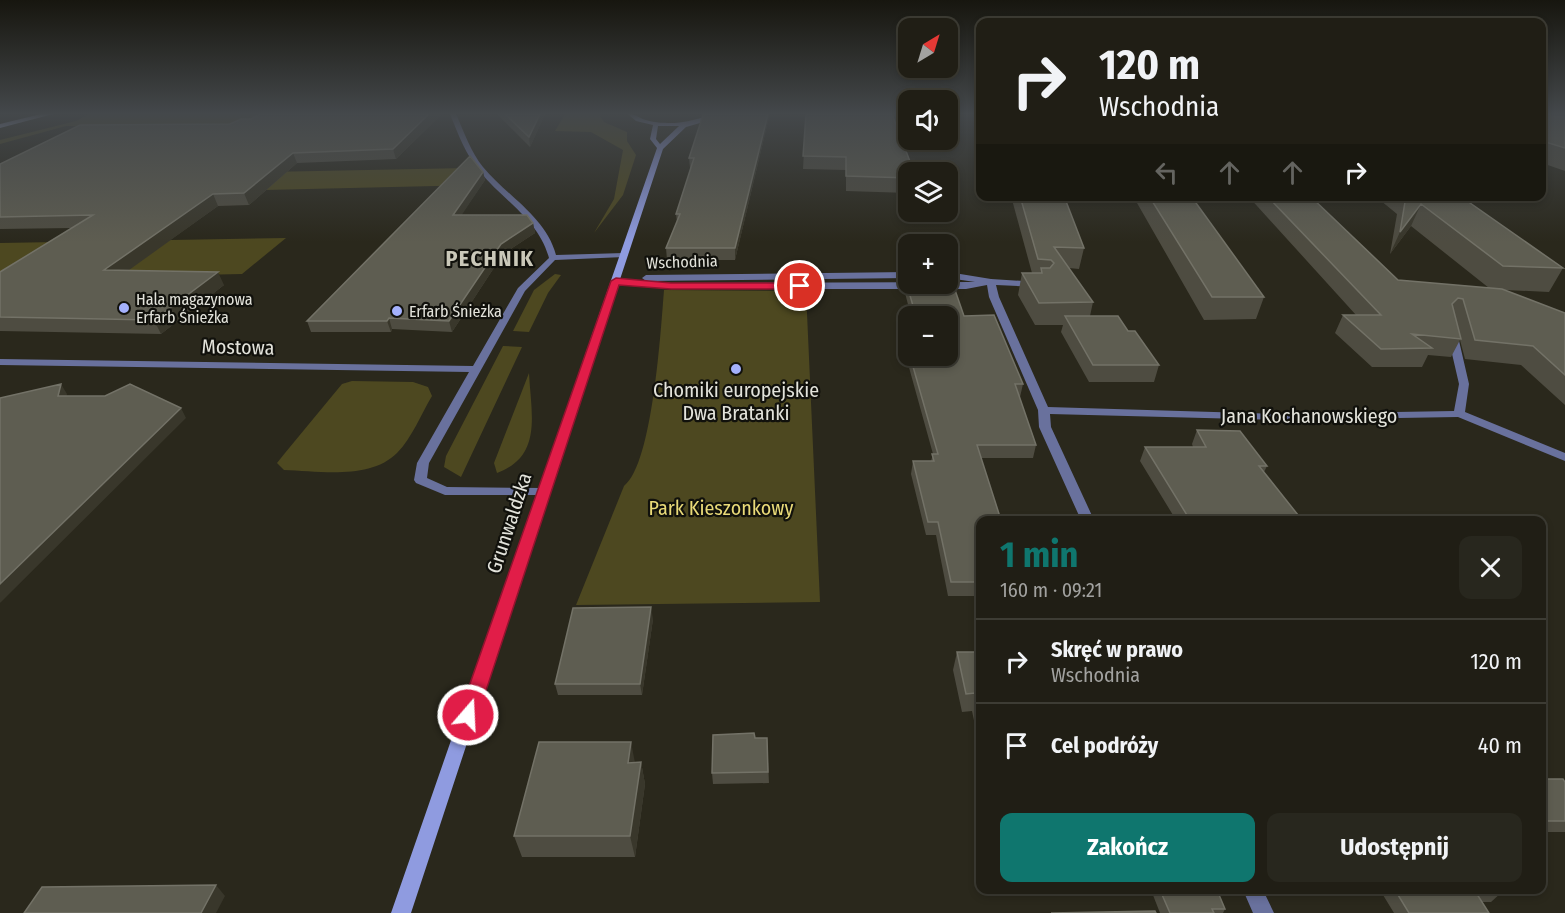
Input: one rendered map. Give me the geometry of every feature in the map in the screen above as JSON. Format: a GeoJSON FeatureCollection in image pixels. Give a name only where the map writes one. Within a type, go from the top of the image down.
{"type":"FeatureCollection","features":[{"type":"Feature","properties":{"kind":"street"},"geometry":{"type":"LineString","coordinates":[[473,157],[479,167],[530,220],[553,253]]}},
{"type":"Feature","properties":{"kind":"street","name":"Grunwaldzka"},"geometry":{"type":"LineString","coordinates":[[401,913],[657,157]]}},
{"type":"Feature","properties":{"kind":"street"},"geometry":{"type":"LineString","coordinates":[[553,253],[624,255]]}},
{"type":"Feature","properties":{"kind":"street"},"geometry":{"type":"LineString","coordinates":[[543,492],[445,492],[420,480],[423,463],[475,369],[522,290],[553,253]]}},
{"type":"Feature","properties":{"kind":"street","name":"Wschodnia"},"geometry":{"type":"LineString","coordinates":[[616,281],[673,276],[898,275]]}},
{"type":"Feature","properties":{"kind":"street","name":"Wschodnia"},"geometry":{"type":"LineString","coordinates":[[958,277],[1044,285]]}},
{"type":"Feature","properties":{"kind":"street","name":"Wschodnia"},"geometry":{"type":"LineString","coordinates":[[616,281],[706,286],[966,286],[991,282]]}},
{"type":"Feature","properties":{"kind":"street"},"geometry":{"type":"LineString","coordinates":[[991,282],[994,297],[1044,410],[1045,427],[1085,516]]}},
{"type":"Feature","properties":{"kind":"street"},"geometry":{"type":"LineString","coordinates":[[1450,321],[1464,384],[1459,414]]}},
{"type":"Feature","properties":{"kind":"street","name":"Mostowa"},"geometry":{"type":"LineString","coordinates":[[0,362],[475,369]]}},
{"type":"Feature","properties":{"kind":"street","name":"Jana Kochanowskiego"},"geometry":{"type":"LineString","coordinates":[[1044,410],[1279,417],[1459,414],[1565,457]]}},
{"type":"Feature","properties":{"kind":"street"},"geometry":{"type":"LineString","coordinates":[[1255,894],[1264,913]]}},
{"type":"Feature","properties":{"kind":"green space"},"geometry":{"type":"Polygon","coordinates":[[[622,157],[635,157],[623,195],[594,233],[614,199],[622,157]]]}},
{"type":"Feature","properties":{"kind":"green space"},"geometry":{"type":"Polygon","coordinates":[[[467,168],[478,185],[138,193],[168,174],[467,168]]]}},
{"type":"Feature","properties":{"kind":"green space"},"geometry":{"type":"Polygon","coordinates":[[[286,238],[242,274],[57,278],[0,282],[0,243],[286,238]]]}},
{"type":"Feature","properties":{"kind":"green space"},"geometry":{"type":"Polygon","coordinates":[[[555,274],[561,275],[548,293],[529,332],[513,331],[534,290],[555,274]]]}},
{"type":"Feature","properties":{"kind":"green space","name":"Park Kieszonkowy"},"geometry":{"type":"Polygon","coordinates":[[[664,290],[806,291],[820,602],[576,605],[624,486],[634,473],[642,451],[654,394],[664,290]]]}},
{"type":"Feature","properties":{"kind":"green space"},"geometry":{"type":"Polygon","coordinates":[[[503,346],[522,347],[461,477],[444,467],[446,456],[503,346]]]}},
{"type":"Feature","properties":{"kind":"green space"},"geometry":{"type":"Polygon","coordinates":[[[529,373],[532,418],[528,445],[522,456],[512,466],[497,473],[494,463],[529,373]]]}},
{"type":"Feature","properties":{"kind":"green space"},"geometry":{"type":"Polygon","coordinates":[[[352,381],[413,382],[428,387],[432,396],[407,440],[386,462],[359,471],[284,470],[277,463],[342,384],[352,381]]]}},
{"type":"Feature","properties":{"kind":"building"},"geometry":{"type":"Polygon","coordinates":[[[15,157],[289,157],[244,193],[213,194],[104,270],[218,272],[154,320],[0,317],[0,272],[93,215],[0,217],[0,164],[15,157]]]}},
{"type":"Feature","properties":{"kind":"building"},"geometry":{"type":"Polygon","coordinates":[[[469,157],[483,172],[453,215],[527,215],[533,223],[501,244],[449,321],[389,318],[387,321],[307,321],[469,157]]]}},
{"type":"Feature","properties":{"kind":"building"},"geometry":{"type":"Polygon","coordinates":[[[758,157],[735,248],[666,248],[680,214],[676,214],[694,158],[689,158],[758,157]]]}},
{"type":"Feature","properties":{"kind":"building"},"geometry":{"type":"Polygon","coordinates":[[[829,157],[908,157],[910,162],[898,162],[898,178],[846,176],[846,157],[829,157]]]}},
{"type":"Feature","properties":{"kind":"building"},"geometry":{"type":"Polygon","coordinates":[[[1021,201],[1066,201],[1084,248],[1054,247],[1093,302],[1039,303],[1022,273],[1042,273],[1041,268],[1050,268],[1054,263],[1051,260],[1038,259],[1021,201]]]}},
{"type":"Feature","properties":{"kind":"building"},"geometry":{"type":"Polygon","coordinates":[[[1152,201],[1195,201],[1264,297],[1212,297],[1152,201]]]}},
{"type":"Feature","properties":{"kind":"building"},"geometry":{"type":"Polygon","coordinates":[[[1272,201],[1315,201],[1398,280],[1502,289],[1565,313],[1565,375],[1533,346],[1475,340],[1463,299],[1458,298],[1452,304],[1461,339],[1412,334],[1432,348],[1381,349],[1343,315],[1381,315],[1272,201]]]}},
{"type":"Feature","properties":{"kind":"building"},"geometry":{"type":"Polygon","coordinates":[[[1405,201],[1467,201],[1563,268],[1503,266],[1421,204],[1400,232],[1405,201]]]}},
{"type":"Feature","properties":{"kind":"building"},"geometry":{"type":"Polygon","coordinates":[[[910,294],[956,294],[964,316],[994,315],[1023,384],[1015,384],[1036,445],[977,445],[1000,516],[976,516],[976,582],[951,582],[938,522],[928,522],[913,461],[934,461],[932,454],[938,454],[913,366],[958,366],[958,306],[913,306],[910,294]]]}},
{"type":"Feature","properties":{"kind":"building"},"geometry":{"type":"Polygon","coordinates":[[[1065,316],[1118,316],[1128,331],[1135,331],[1159,365],[1093,365],[1065,316]]]}},
{"type":"Feature","properties":{"kind":"building"},"geometry":{"type":"Polygon","coordinates":[[[61,384],[58,396],[105,396],[130,384],[181,408],[0,584],[0,398],[61,384]]]}},
{"type":"Feature","properties":{"kind":"building"},"geometry":{"type":"Polygon","coordinates":[[[1197,430],[1240,431],[1267,466],[1259,466],[1299,516],[1188,516],[1145,447],[1206,447],[1197,430]]]}},
{"type":"Feature","properties":{"kind":"building"},"geometry":{"type":"Polygon","coordinates":[[[651,607],[640,684],[555,684],[573,608],[651,607]]]}},
{"type":"Feature","properties":{"kind":"building"},"geometry":{"type":"Polygon","coordinates":[[[957,652],[976,652],[976,697],[975,693],[966,694],[957,652]]]}},
{"type":"Feature","properties":{"kind":"building"},"geometry":{"type":"Polygon","coordinates":[[[754,733],[755,738],[767,738],[768,772],[712,773],[713,735],[754,733]]]}},
{"type":"Feature","properties":{"kind":"building"},"geometry":{"type":"Polygon","coordinates":[[[539,742],[631,742],[628,763],[641,762],[630,836],[514,836],[539,742]]]}},
{"type":"Feature","properties":{"kind":"building"},"geometry":{"type":"Polygon","coordinates":[[[1546,779],[1563,779],[1565,782],[1565,821],[1546,821],[1546,779]]]}},
{"type":"Feature","properties":{"kind":"building"},"geometry":{"type":"Polygon","coordinates":[[[216,885],[201,913],[24,913],[42,887],[216,885]]]}},
{"type":"Feature","properties":{"kind":"building"},"geometry":{"type":"Polygon","coordinates":[[[1162,894],[1219,894],[1225,909],[1212,909],[1214,913],[1170,913],[1162,894]]]}},
{"type":"Feature","properties":{"kind":"building"},"geometry":{"type":"Polygon","coordinates":[[[1397,894],[1477,894],[1489,913],[1409,913],[1397,894]]]}},
{"type":"Feature","properties":{"kind":"building"},"geometry":{"type":"Polygon","coordinates":[[[1155,911],[1156,913],[1051,913],[1155,911]]]}},
{"type":"Feature","properties":{"kind":"place","name":"Hala magazynowa Erfarb Śnieżka"},"geometry":{"type":"Point","coordinates":[124,308]}},
{"type":"Feature","properties":{"kind":"place","name":"Erfarb Śnieżka"},"geometry":{"type":"Point","coordinates":[397,311]}},
{"type":"Feature","properties":{"kind":"place","name":"Chomiki europejskie Dwa Bratanki"},"geometry":{"type":"Point","coordinates":[736,369]}},
{"type":"Feature","properties":{"kind":"district","name":"PECHNIK"},"geometry":{"type":"Point","coordinates":[490,258]}},
{"type":"Feature","properties":{"kind":"route"},"geometry":{"type":"LineString","coordinates":[[468,715],[616,281],[671,286],[800,286]]}}]}
